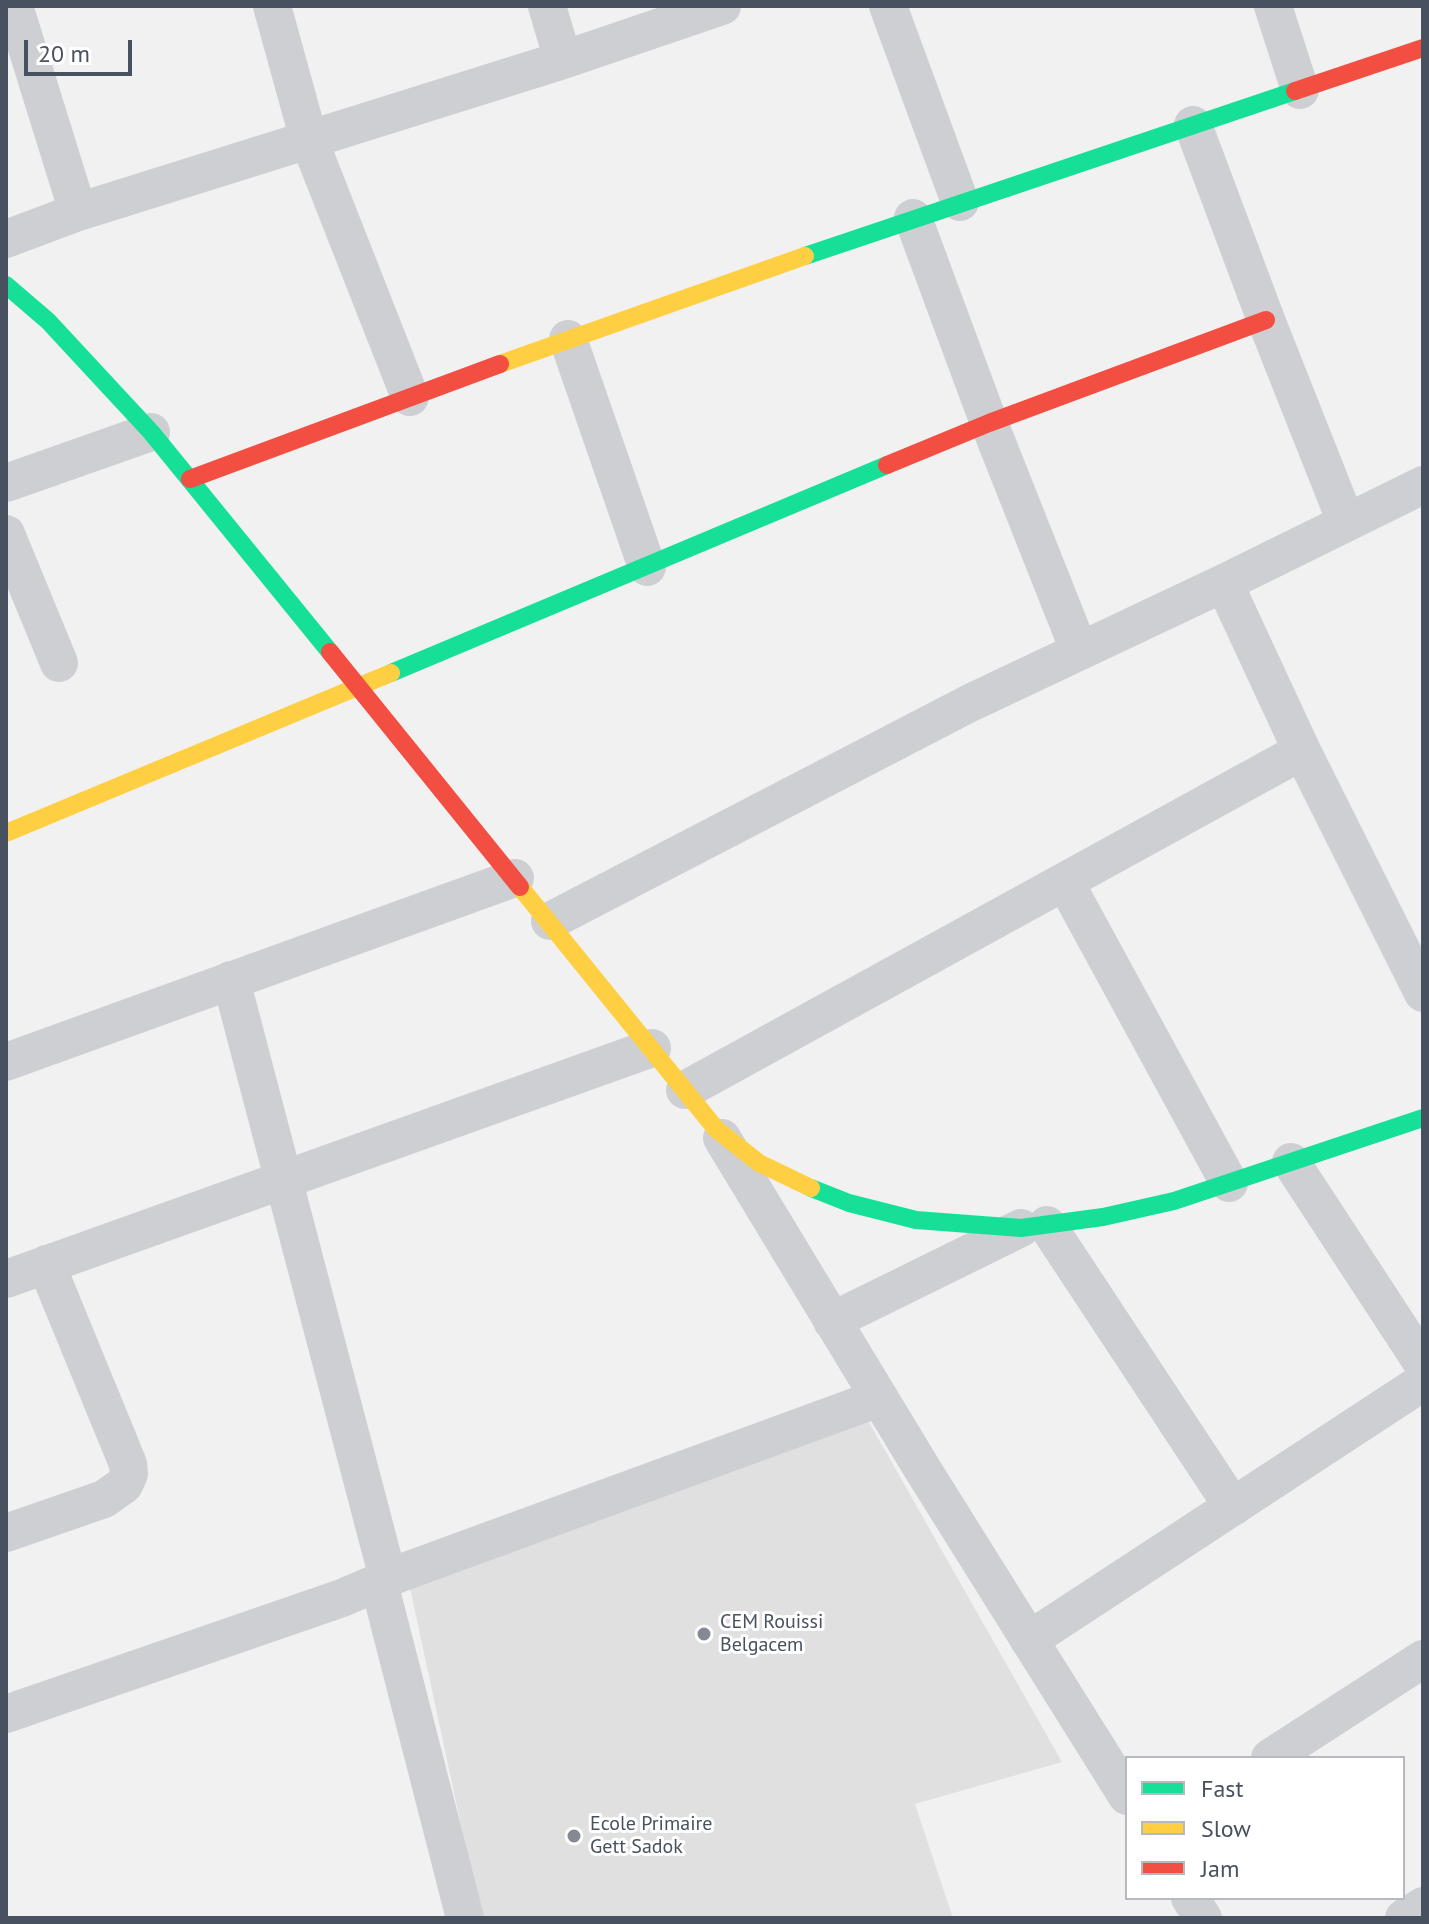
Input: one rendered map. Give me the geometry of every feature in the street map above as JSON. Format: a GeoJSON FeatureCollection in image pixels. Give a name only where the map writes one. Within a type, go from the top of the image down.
{"type":"FeatureCollection","features":[{"type":"Feature","properties":{"kind":"street"},"geometry":{"type":"LineString","coordinates":[[14,6],[78,212]]}},
{"type":"Feature","properties":{"kind":"street"},"geometry":{"type":"LineString","coordinates":[[272,6],[309,140],[410,397]]}},
{"type":"Feature","properties":{"kind":"street"},"geometry":{"type":"LineString","coordinates":[[547,6],[563,60]]}},
{"type":"Feature","properties":{"kind":"street"},"geometry":{"type":"LineString","coordinates":[[6,239],[78,212],[563,60],[722,6]]}},
{"type":"Feature","properties":{"kind":"street"},"geometry":{"type":"LineString","coordinates":[[888,6],[960,202]]}},
{"type":"Feature","properties":{"kind":"street"},"geometry":{"type":"LineString","coordinates":[[1273,6],[1300,90]]}},
{"type":"Feature","properties":{"kind":"street"},"geometry":{"type":"LineString","coordinates":[[190,479],[568,339],[913,218],[1423,48]]}},
{"type":"Feature","properties":{"kind":"street"},"geometry":{"type":"LineString","coordinates":[[1193,125],[1346,522]]}},
{"type":"Feature","properties":{"kind":"street"},"geometry":{"type":"LineString","coordinates":[[913,218],[989,423],[1079,650]]}},
{"type":"Feature","properties":{"kind":"street"},"geometry":{"type":"LineString","coordinates":[[6,285],[48,321],[151,432],[716,1129],[1125,1793]]}},
{"type":"Feature","properties":{"kind":"street"},"geometry":{"type":"LineString","coordinates":[[6,833],[989,423],[1266,320]]}},
{"type":"Feature","properties":{"kind":"street"},"geometry":{"type":"LineString","coordinates":[[568,339],[647,567]]}},
{"type":"Feature","properties":{"kind":"street"},"geometry":{"type":"LineString","coordinates":[[6,483],[151,432]]}},
{"type":"Feature","properties":{"kind":"street"},"geometry":{"type":"LineString","coordinates":[[550,921],[970,703],[1423,485]]}},
{"type":"Feature","properties":{"kind":"street"},"geometry":{"type":"LineString","coordinates":[[6,534],[59,663]]}},
{"type":"Feature","properties":{"kind":"street"},"geometry":{"type":"LineString","coordinates":[[1224,583],[1302,751],[1423,993]]}},
{"type":"Feature","properties":{"kind":"street"},"geometry":{"type":"LineString","coordinates":[[685,1090],[1302,751]]}},
{"type":"Feature","properties":{"kind":"street"},"geometry":{"type":"LineString","coordinates":[[6,1062],[515,878]]}},
{"type":"Feature","properties":{"kind":"street"},"geometry":{"type":"LineString","coordinates":[[1065,882],[1229,1183]]}},
{"type":"Feature","properties":{"kind":"street"},"geometry":{"type":"LineString","coordinates":[[231,980],[284,1179],[465,1918]]}},
{"type":"Feature","properties":{"kind":"street"},"geometry":{"type":"LineString","coordinates":[[6,1279],[652,1048]]}},
{"type":"Feature","properties":{"kind":"street"},"geometry":{"type":"LineString","coordinates":[[716,1129],[759,1163],[791,1180],[849,1203],[916,1220],[1034,1226],[1103,1217],[1174,1201],[1423,1118]]}},
{"type":"Feature","properties":{"kind":"street"},"geometry":{"type":"LineString","coordinates":[[1291,1162],[1423,1364]]}},
{"type":"Feature","properties":{"kind":"street"},"geometry":{"type":"LineString","coordinates":[[832,1321],[1034,1226]]}},
{"type":"Feature","properties":{"kind":"street"},"geometry":{"type":"LineString","coordinates":[[1034,1226],[1233,1507]]}},
{"type":"Feature","properties":{"kind":"street"},"geometry":{"type":"LineString","coordinates":[[6,1533],[104,1499],[124,1485],[129,1474],[125,1456],[46,1264]]}},
{"type":"Feature","properties":{"kind":"street"},"geometry":{"type":"LineString","coordinates":[[1029,1640],[1423,1382]]}},
{"type":"Feature","properties":{"kind":"street"},"geometry":{"type":"LineString","coordinates":[[6,1714],[342,1598],[879,1398]]}},
{"type":"Feature","properties":{"kind":"street"},"geometry":{"type":"LineString","coordinates":[[1273,1756],[1423,1659]]}},
{"type":"Feature","properties":{"kind":"street"},"geometry":{"type":"LineString","coordinates":[[1191,1900],[1203,1918]]}},
{"type":"Feature","properties":{"kind":"street"},"geometry":{"type":"LineString","coordinates":[[1404,1918],[1423,1906]]}},
{"type":"Feature","properties":{"kind":"shaded area","name":"CEM Rouissi Belgacem"},"geometry":{"type":"Polygon","coordinates":[[[866,1417],[1062,1762],[915,1804],[953,1918],[481,1918],[407,1574],[866,1417]]]}},
{"type":"Feature","properties":{"kind":"traffic: fast"},"geometry":{"type":"LineString","coordinates":[[805,256],[1295,91]]}},
{"type":"Feature","properties":{"kind":"traffic: fast"},"geometry":{"type":"LineString","coordinates":[[6,285],[48,321],[151,432],[330,652]]}},
{"type":"Feature","properties":{"kind":"traffic: fast"},"geometry":{"type":"LineString","coordinates":[[391,673],[887,465]]}},
{"type":"Feature","properties":{"kind":"traffic: fast"},"geometry":{"type":"LineString","coordinates":[[811,1188],[849,1203],[916,1220],[1021,1228],[1103,1217],[1174,1201],[1423,1118]]}},
{"type":"Feature","properties":{"kind":"traffic: slow"},"geometry":{"type":"LineString","coordinates":[[500,364],[805,256]]}},
{"type":"Feature","properties":{"kind":"traffic: slow"},"geometry":{"type":"LineString","coordinates":[[6,833],[391,673]]}},
{"type":"Feature","properties":{"kind":"traffic: slow"},"geometry":{"type":"LineString","coordinates":[[520,887],[716,1129],[759,1163],[811,1188]]}},
{"type":"Feature","properties":{"kind":"traffic: jam"},"geometry":{"type":"LineString","coordinates":[[1295,91],[1423,48]]}},
{"type":"Feature","properties":{"kind":"traffic: jam"},"geometry":{"type":"LineString","coordinates":[[887,465],[989,423],[1266,320]]}},
{"type":"Feature","properties":{"kind":"traffic: jam"},"geometry":{"type":"LineString","coordinates":[[190,479],[500,364]]}},
{"type":"Feature","properties":{"kind":"traffic: jam"},"geometry":{"type":"LineString","coordinates":[[330,652],[520,887]]}},
{"type":"Feature","properties":{"kind":"place","name":"CEM Rouissi Belgacem"},"geometry":{"type":"Point","coordinates":[704,1634]}},
{"type":"Feature","properties":{"kind":"place","name":"Ecole Primaire Gett Sadok"},"geometry":{"type":"Point","coordinates":[574,1836]}}]}
